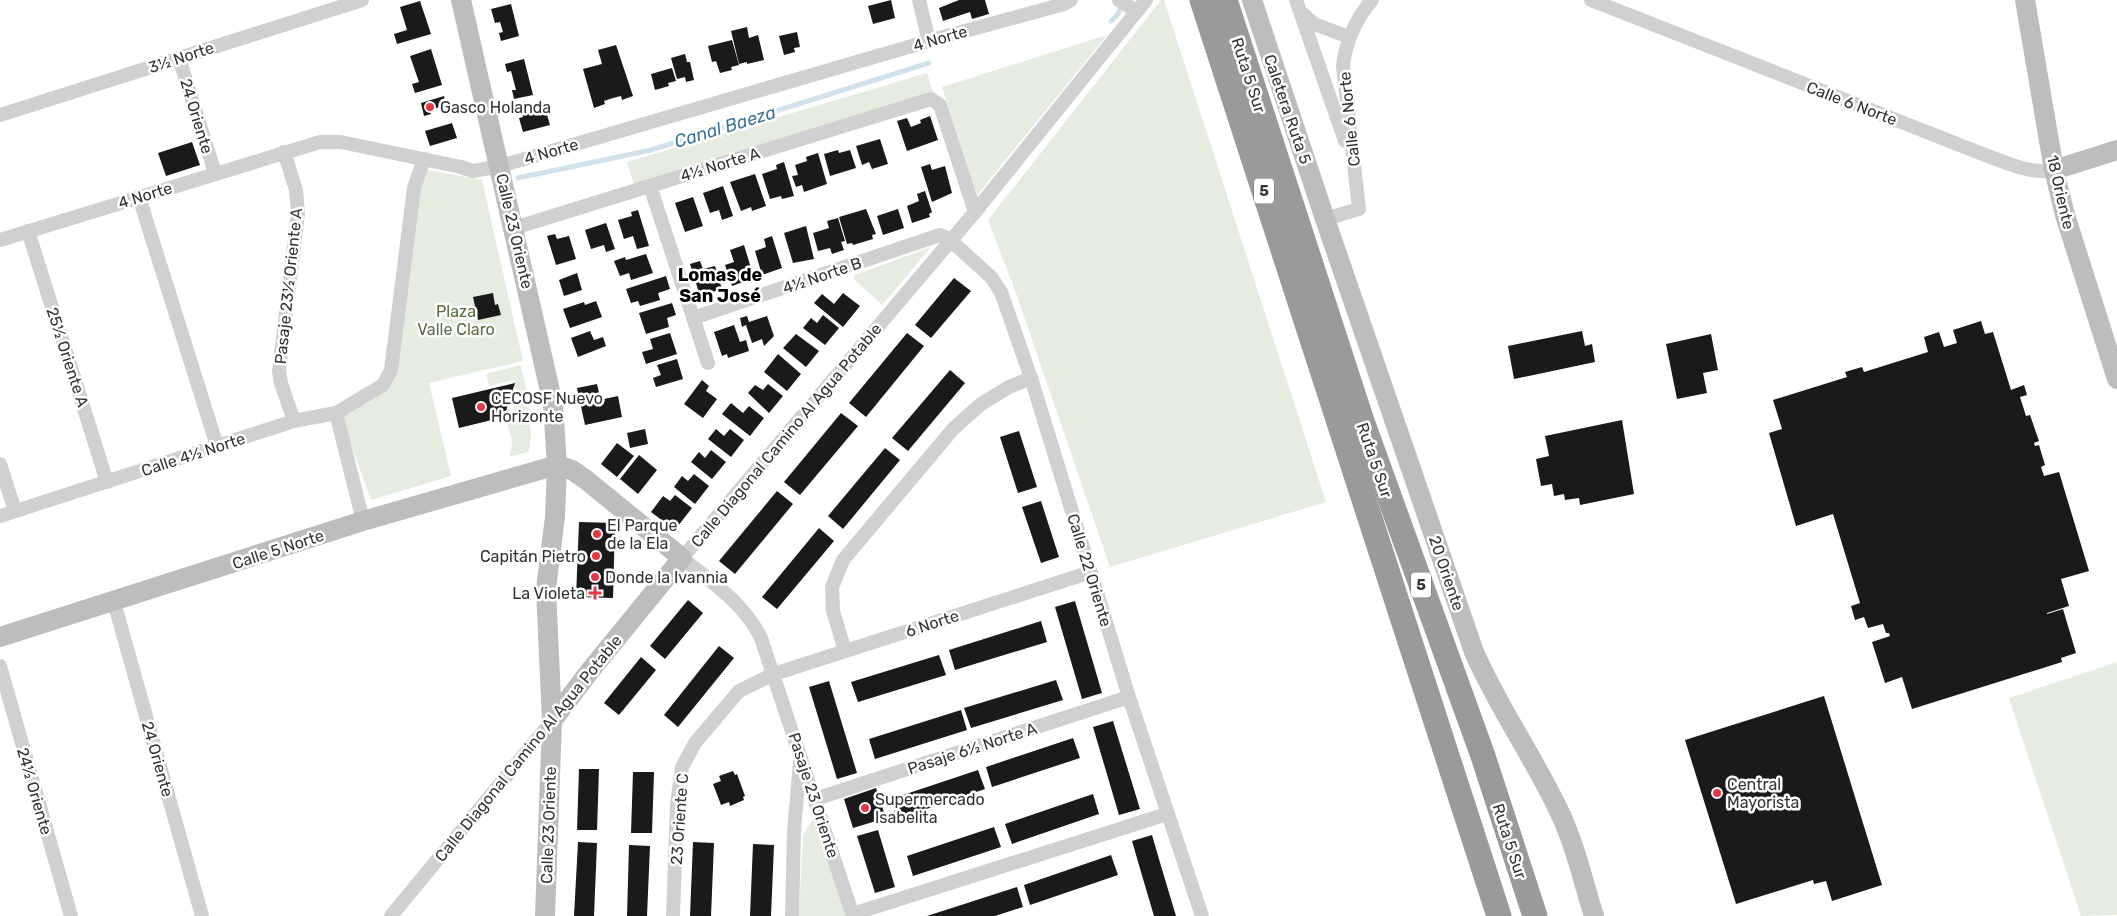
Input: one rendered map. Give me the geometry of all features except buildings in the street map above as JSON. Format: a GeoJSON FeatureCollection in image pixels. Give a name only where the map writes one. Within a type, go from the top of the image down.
{"type":"FeatureCollection","features":[{"type":"Feature","properties":{"kind":"highway","name":"Ruta 5 Sur"},"geometry":{"type":"LineString","coordinates":[[1202,0],[1499,916]]}},
{"type":"Feature","properties":{"kind":"highway","name":"Ruta 5 Sur"},"geometry":{"type":"LineString","coordinates":[[1225,0],[1362,421],[1480,747],[1534,916]]}},
{"type":"Feature","properties":{"kind":"street","name":"3½ Norte"},"geometry":{"type":"LineString","coordinates":[[0,115],[362,0]]}},
{"type":"Feature","properties":{"kind":"street","name":"Calle 23 Oriente"},"geometry":{"type":"LineString","coordinates":[[461,0],[553,404],[557,464],[554,517],[546,589],[552,721],[545,916]]}},
{"type":"Feature","properties":{"kind":"street"},"geometry":{"type":"LineString","coordinates":[[919,0],[930,40]]}},
{"type":"Feature","properties":{"kind":"street","name":"4 Norte"},"geometry":{"type":"LineString","coordinates":[[0,240],[310,144],[331,141],[424,159],[473,171],[501,169],[930,40],[1064,4],[1071,0]]}},
{"type":"Feature","properties":{"kind":"street","name":"Calle Diagonal Camino Al Agua Potable"},"geometry":{"type":"LineString","coordinates":[[391,916],[552,721],[589,672],[682,558],[975,212],[1128,6],[1146,0]]}},
{"type":"Feature","properties":{"kind":"street","name":"Caletera Ruta 5"},"geometry":{"type":"LineString","coordinates":[[1252,0],[1325,219]]}},
{"type":"Feature","properties":{"kind":"street","name":"Calle 6 Norte"},"geometry":{"type":"LineString","coordinates":[[1325,219],[1359,209],[1343,66],[1349,37],[1362,12],[1372,0]]}},
{"type":"Feature","properties":{"kind":"street","name":"Calle 6 Norte"},"geometry":{"type":"LineString","coordinates":[[1591,0],[2022,168],[2042,172],[2054,170],[2117,150]]}},
{"type":"Feature","properties":{"kind":"street","name":"18 Oriente"},"geometry":{"type":"LineString","coordinates":[[2025,0],[2054,170],[2072,239],[2117,379]]}},
{"type":"Feature","properties":{"kind":"street"},"geometry":{"type":"LineString","coordinates":[[1298,5],[1314,24],[1349,37]]}},
{"type":"Feature","properties":{"kind":"street"},"geometry":{"type":"LineString","coordinates":[[1298,5],[1354,168]]}},
{"type":"Feature","properties":{"kind":"street","name":"24 Oriente"},"geometry":{"type":"LineString","coordinates":[[179,58],[215,173]]}},
{"type":"Feature","properties":{"kind":"street","name":"4½ Norte A"},"geometry":{"type":"LineString","coordinates":[[514,228],[926,100],[935,100],[940,105],[975,212]]}},
{"type":"Feature","properties":{"kind":"street","name":"Pasaje 23½ Oriente A"},"geometry":{"type":"LineString","coordinates":[[284,152],[296,190],[298,213],[279,371],[281,383],[294,421]]}},
{"type":"Feature","properties":{"kind":"street","name":"Calle 4½ Norte"},"geometry":{"type":"LineString","coordinates":[[0,516],[294,421],[336,413],[383,385],[391,370],[414,188],[424,159]]}},
{"type":"Feature","properties":{"kind":"street"},"geometry":{"type":"LineString","coordinates":[[650,186],[708,363]]}},
{"type":"Feature","properties":{"kind":"street"},"geometry":{"type":"LineString","coordinates":[[139,197],[218,446]]}},
{"type":"Feature","properties":{"kind":"street","name":"20 Oriente"},"geometry":{"type":"LineString","coordinates":[[1325,219],[1474,652],[1496,698],[1560,812],[1571,840],[1594,916]]}},
{"type":"Feature","properties":{"kind":"street","name":"25½ Oriente A"},"geometry":{"type":"LineString","coordinates":[[28,231],[107,482]]}},
{"type":"Feature","properties":{"kind":"street","name":"4½ Norte B"},"geometry":{"type":"LineString","coordinates":[[693,318],[935,236],[944,236],[951,240]]}},
{"type":"Feature","properties":{"kind":"street","name":"Calle 22 Oriente"},"geometry":{"type":"LineString","coordinates":[[951,240],[997,284],[1031,378],[1129,696],[1202,916]]}},
{"type":"Feature","properties":{"kind":"street"},"geometry":{"type":"LineString","coordinates":[[845,651],[833,611],[832,587],[843,560],[954,428],[980,404],[1009,387],[1031,378]]}},
{"type":"Feature","properties":{"kind":"street"},"geometry":{"type":"LineString","coordinates":[[336,413],[363,521]]}},
{"type":"Feature","properties":{"kind":"street"},"geometry":{"type":"LineString","coordinates":[[0,464],[15,511]]}},
{"type":"Feature","properties":{"kind":"street"},"geometry":{"type":"LineString","coordinates":[[557,464],[572,470],[585,479],[745,612],[761,638],[774,674]]}},
{"type":"Feature","properties":{"kind":"street","name":"Calle 5 Norte"},"geometry":{"type":"LineString","coordinates":[[0,637],[363,521],[557,464]]}},
{"type":"Feature","properties":{"kind":"street","name":"6 Norte"},"geometry":{"type":"LineString","coordinates":[[774,674],[1091,572]]}},
{"type":"Feature","properties":{"kind":"street","name":"24 Oriente"},"geometry":{"type":"LineString","coordinates":[[114,602],[202,916]]}},
{"type":"Feature","properties":{"kind":"street","name":"24½ Oriente"},"geometry":{"type":"LineString","coordinates":[[0,666],[71,916]]}},
{"type":"Feature","properties":{"kind":"street"},"geometry":{"type":"LineString","coordinates":[[550,666],[568,676],[589,672]]}},
{"type":"Feature","properties":{"kind":"street","name":"Pasaje 23 Oriente"},"geometry":{"type":"LineString","coordinates":[[774,674],[853,915]]}},
{"type":"Feature","properties":{"kind":"street","name":"23 Oriente C"},"geometry":{"type":"LineString","coordinates":[[673,916],[677,804],[682,767],[695,743],[739,691],[774,674]]}},
{"type":"Feature","properties":{"kind":"street","name":"Pasaje 6½ Norte A"},"geometry":{"type":"LineString","coordinates":[[815,799],[1129,696]]}},
{"type":"Feature","properties":{"kind":"street"},"geometry":{"type":"LineString","coordinates":[[792,916],[794,831],[800,755]]}},
{"type":"Feature","properties":{"kind":"street"},"geometry":{"type":"LineString","coordinates":[[853,915],[1167,814]]}},
{"type":"Feature","properties":{"kind":"green space"},"geometry":{"type":"Polygon","coordinates":[[[1161,0],[1164,0],[1326,502],[1110,567],[1016,293],[988,220],[1161,0]]]}},
{"type":"Feature","properties":{"kind":"green space"},"geometry":{"type":"Polygon","coordinates":[[[1107,35],[977,195],[942,87],[1107,35]]]}},
{"type":"Feature","properties":{"kind":"green space"},"geometry":{"type":"Polygon","coordinates":[[[927,73],[933,92],[634,185],[627,162],[927,73]]]}},
{"type":"Feature","properties":{"kind":"green space","name":"Plaza Valle Claro"},"geometry":{"type":"Polygon","coordinates":[[[424,169],[482,180],[523,361],[429,383],[451,476],[371,500],[339,411],[385,386],[413,221],[424,169]]]}},
{"type":"Feature","properties":{"kind":"green space"},"geometry":{"type":"Polygon","coordinates":[[[931,247],[882,305],[854,279],[855,275],[931,247]]]}},
{"type":"Feature","properties":{"kind":"green space"},"geometry":{"type":"Polygon","coordinates":[[[521,365],[527,393],[516,395],[513,380],[489,386],[486,374],[521,365]]]}},
{"type":"Feature","properties":{"kind":"green space"},"geometry":{"type":"Polygon","coordinates":[[[528,399],[531,433],[529,452],[508,457],[512,443],[506,420],[515,418],[513,402],[528,399]]]}},
{"type":"Feature","properties":{"kind":"green space"},"geometry":{"type":"Polygon","coordinates":[[[2117,662],[2117,915],[2081,916],[2009,698],[2117,662]]]}},
{"type":"Feature","properties":{"kind":"green space"},"geometry":{"type":"Polygon","coordinates":[[[816,813],[846,916],[799,916],[803,836],[816,813]]]}},
{"type":"Feature","properties":{"kind":"waterway","name":"Canal Baeza"},"geometry":{"type":"LineString","coordinates":[[1111,21],[1118,14],[1123,3]]}},
{"type":"Feature","properties":{"kind":"waterway","name":"Canal Baeza"},"geometry":{"type":"LineString","coordinates":[[518,178],[651,150],[929,63]]}},
{"type":"Feature","properties":{"kind":"place","name":"Gasco Holanda"},"geometry":{"type":"Point","coordinates":[430,107]}},
{"type":"Feature","properties":{"kind":"place","name":"CECOSF Nuevo Horizonte"},"geometry":{"type":"Point","coordinates":[481,407]}},
{"type":"Feature","properties":{"kind":"place","name":"El Parque de la Ela"},"geometry":{"type":"Point","coordinates":[597,534]}},
{"type":"Feature","properties":{"kind":"place","name":"Capitán Pietro"},"geometry":{"type":"Point","coordinates":[596,556]}},
{"type":"Feature","properties":{"kind":"place","name":"Donde la Ivannia"},"geometry":{"type":"Point","coordinates":[595,577]}},
{"type":"Feature","properties":{"kind":"place","name":"La Violeta"},"geometry":{"type":"Point","coordinates":[595,593]}},
{"type":"Feature","properties":{"kind":"place","name":"Central Mayorista"},"geometry":{"type":"Point","coordinates":[1717,793]}},
{"type":"Feature","properties":{"kind":"place","name":"Supermercado Isabelita"},"geometry":{"type":"Point","coordinates":[865,808]}},
{"type":"Feature","properties":{"kind":"district","name":"Lomas de San José"},"geometry":{"type":"Point","coordinates":[720,285]}}]}
